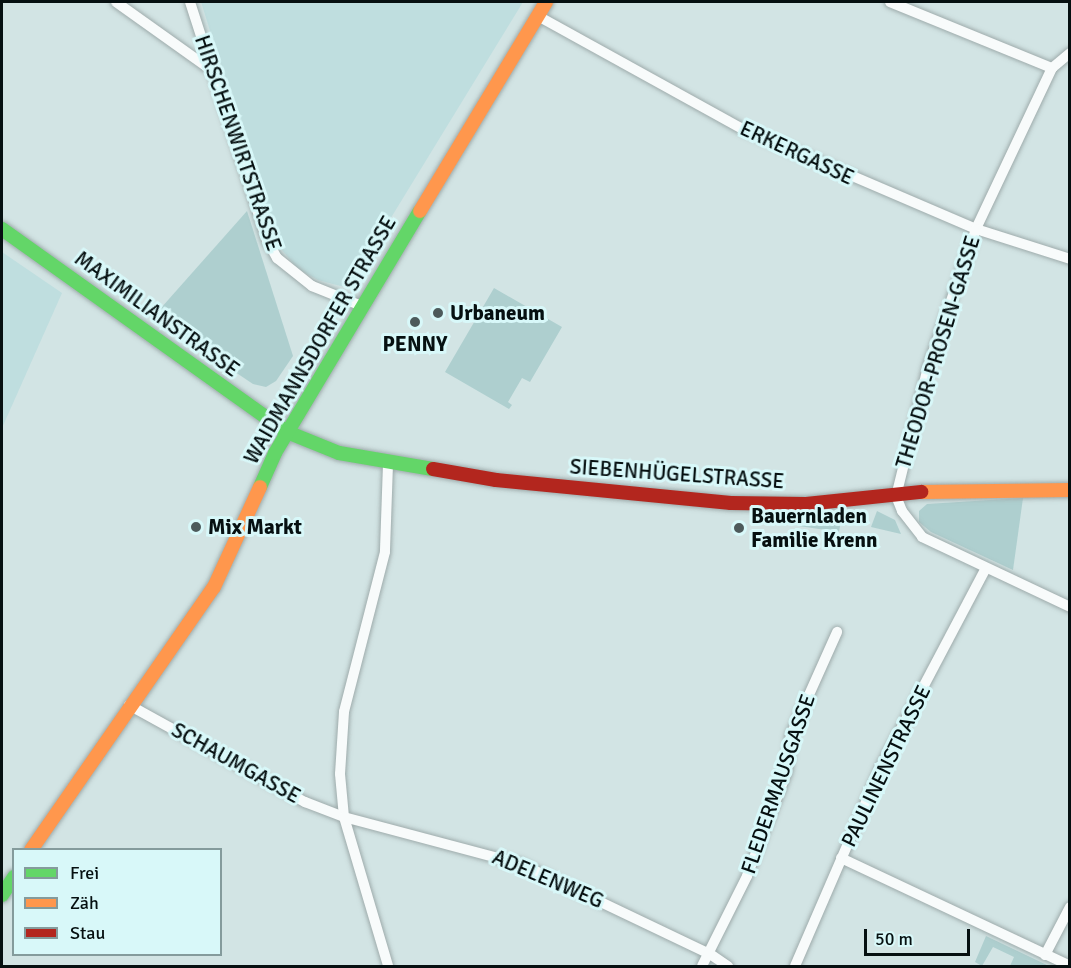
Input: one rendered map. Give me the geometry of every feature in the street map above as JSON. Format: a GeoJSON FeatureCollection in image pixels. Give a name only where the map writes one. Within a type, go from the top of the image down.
{"type":"FeatureCollection","features":[{"type":"Feature","properties":{"kind":"street"},"geometry":{"type":"LineString","coordinates":[[116,2],[210,69]]}},
{"type":"Feature","properties":{"kind":"street","name":"HIRSCHENWIRTSTRASSE"},"geometry":{"type":"LineString","coordinates":[[190,2],[267,240],[277,258],[312,286],[362,306]]}},
{"type":"Feature","properties":{"kind":"street","name":"WAIDMANNSDORFER STRASSE"},"geometry":{"type":"LineString","coordinates":[[32,848],[229,561],[287,432],[546,2]]}},
{"type":"Feature","properties":{"kind":"street"},"geometry":{"type":"LineString","coordinates":[[890,2],[1052,68]]}},
{"type":"Feature","properties":{"kind":"street","name":"ERKERGASSE"},"geometry":{"type":"LineString","coordinates":[[538,16],[743,129],[976,229],[1070,259]]}},
{"type":"Feature","properties":{"kind":"street","name":"THEODOR-PROSEN-GASSE"},"geometry":{"type":"LineString","coordinates":[[896,496],[928,367],[976,229],[1052,68],[1070,53]]}},
{"type":"Feature","properties":{"kind":"street","name":"MAXIMILIANSTRASSE"},"geometry":{"type":"LineString","coordinates":[[2,229],[287,432]]}},
{"type":"Feature","properties":{"kind":"street","name":"SIEBENHÜGELSTRASSE"},"geometry":{"type":"LineString","coordinates":[[287,432],[339,453],[388,464],[496,480],[731,503],[806,504],[953,489],[1070,490]]}},
{"type":"Feature","properties":{"kind":"street"},"geometry":{"type":"LineString","coordinates":[[388,464],[385,552],[356,652],[344,712],[340,774],[344,817],[388,966]]}},
{"type":"Feature","properties":{"kind":"street"},"geometry":{"type":"LineString","coordinates":[[896,496],[902,511],[922,537],[1070,607]]}},
{"type":"Feature","properties":{"kind":"street","name":"PAULINENSTRASSE"},"geometry":{"type":"LineString","coordinates":[[795,966],[881,767],[986,568]]}},
{"type":"Feature","properties":{"kind":"street","name":"FLEDERMAUSGASSE"},"geometry":{"type":"LineString","coordinates":[[702,966],[747,876],[787,771],[791,735],[837,632]]}},
{"type":"Feature","properties":{"kind":"street","name":"SCHAUMGASSE"},"geometry":{"type":"LineString","coordinates":[[129,705],[305,802],[344,817]]}},
{"type":"Feature","properties":{"kind":"street","name":"ADELENWEG"},"geometry":{"type":"LineString","coordinates":[[344,817],[521,864],[710,954],[728,966]]}},
{"type":"Feature","properties":{"kind":"street"},"geometry":{"type":"LineString","coordinates":[[841,858],[1070,966]]}},
{"type":"Feature","properties":{"kind":"street"},"geometry":{"type":"LineString","coordinates":[[2,895],[12,880]]}},
{"type":"Feature","properties":{"kind":"street"},"geometry":{"type":"LineString","coordinates":[[1046,955],[1070,908]]}},
{"type":"Feature","properties":{"kind":"shaded area"},"geometry":{"type":"Polygon","coordinates":[[[201,2],[523,2],[348,288],[318,280],[298,269],[276,243],[201,2]]]}},
{"type":"Feature","properties":{"kind":"shaded area"},"geometry":{"type":"Polygon","coordinates":[[[247,211],[293,356],[276,381],[266,387],[253,384],[153,317],[247,211]]]}},
{"type":"Feature","properties":{"kind":"shaded area"},"geometry":{"type":"Polygon","coordinates":[[[2,252],[62,293],[2,428],[2,252]]]}},
{"type":"Feature","properties":{"kind":"shaded area"},"geometry":{"type":"Polygon","coordinates":[[[494,288],[562,327],[530,382],[522,378],[508,402],[512,405],[509,409],[445,372],[494,288]]]}},
{"type":"Feature","properties":{"kind":"shaded area"},"geometry":{"type":"Polygon","coordinates":[[[1023,498],[1013,570],[931,532],[919,522],[919,511],[927,504],[1023,498]]]}},
{"type":"Feature","properties":{"kind":"shaded area"},"geometry":{"type":"Polygon","coordinates":[[[866,511],[861,524],[841,520],[839,532],[779,523],[777,515],[866,511]]]}},
{"type":"Feature","properties":{"kind":"shaded area"},"geometry":{"type":"Polygon","coordinates":[[[877,511],[895,520],[901,534],[871,527],[877,511]]]}},
{"type":"Feature","properties":{"kind":"shaded area"},"geometry":{"type":"Polygon","coordinates":[[[986,936],[1049,966],[1010,966],[1014,957],[993,947],[982,966],[975,962],[986,936]]]}},
{"type":"Feature","properties":{"kind":"traffic: fast"},"geometry":{"type":"LineString","coordinates":[[260,487],[275,453],[420,211]]}},
{"type":"Feature","properties":{"kind":"traffic: fast"},"geometry":{"type":"LineString","coordinates":[[2,229],[287,432],[339,453],[433,469]]}},
{"type":"Feature","properties":{"kind":"traffic: fast"},"geometry":{"type":"LineString","coordinates":[[2,895],[12,880]]}},
{"type":"Feature","properties":{"kind":"traffic: slow"},"geometry":{"type":"LineString","coordinates":[[420,211],[546,2]]}},
{"type":"Feature","properties":{"kind":"traffic: slow"},"geometry":{"type":"LineString","coordinates":[[32,848],[214,587],[260,487]]}},
{"type":"Feature","properties":{"kind":"traffic: slow"},"geometry":{"type":"LineString","coordinates":[[921,492],[1070,490]]}},
{"type":"Feature","properties":{"kind":"traffic: jam"},"geometry":{"type":"LineString","coordinates":[[433,469],[496,480],[731,503],[806,504],[921,492]]}},
{"type":"Feature","properties":{"kind":"place","name":"Urbaneum"},"geometry":{"type":"Point","coordinates":[438,313]}},
{"type":"Feature","properties":{"kind":"place","name":"PENNY"},"geometry":{"type":"Point","coordinates":[415,322]}},
{"type":"Feature","properties":{"kind":"place","name":"Mix Markt"},"geometry":{"type":"Point","coordinates":[196,527]}},
{"type":"Feature","properties":{"kind":"place","name":"Bauernladen Familie Krenn"},"geometry":{"type":"Point","coordinates":[739,528]}}]}
